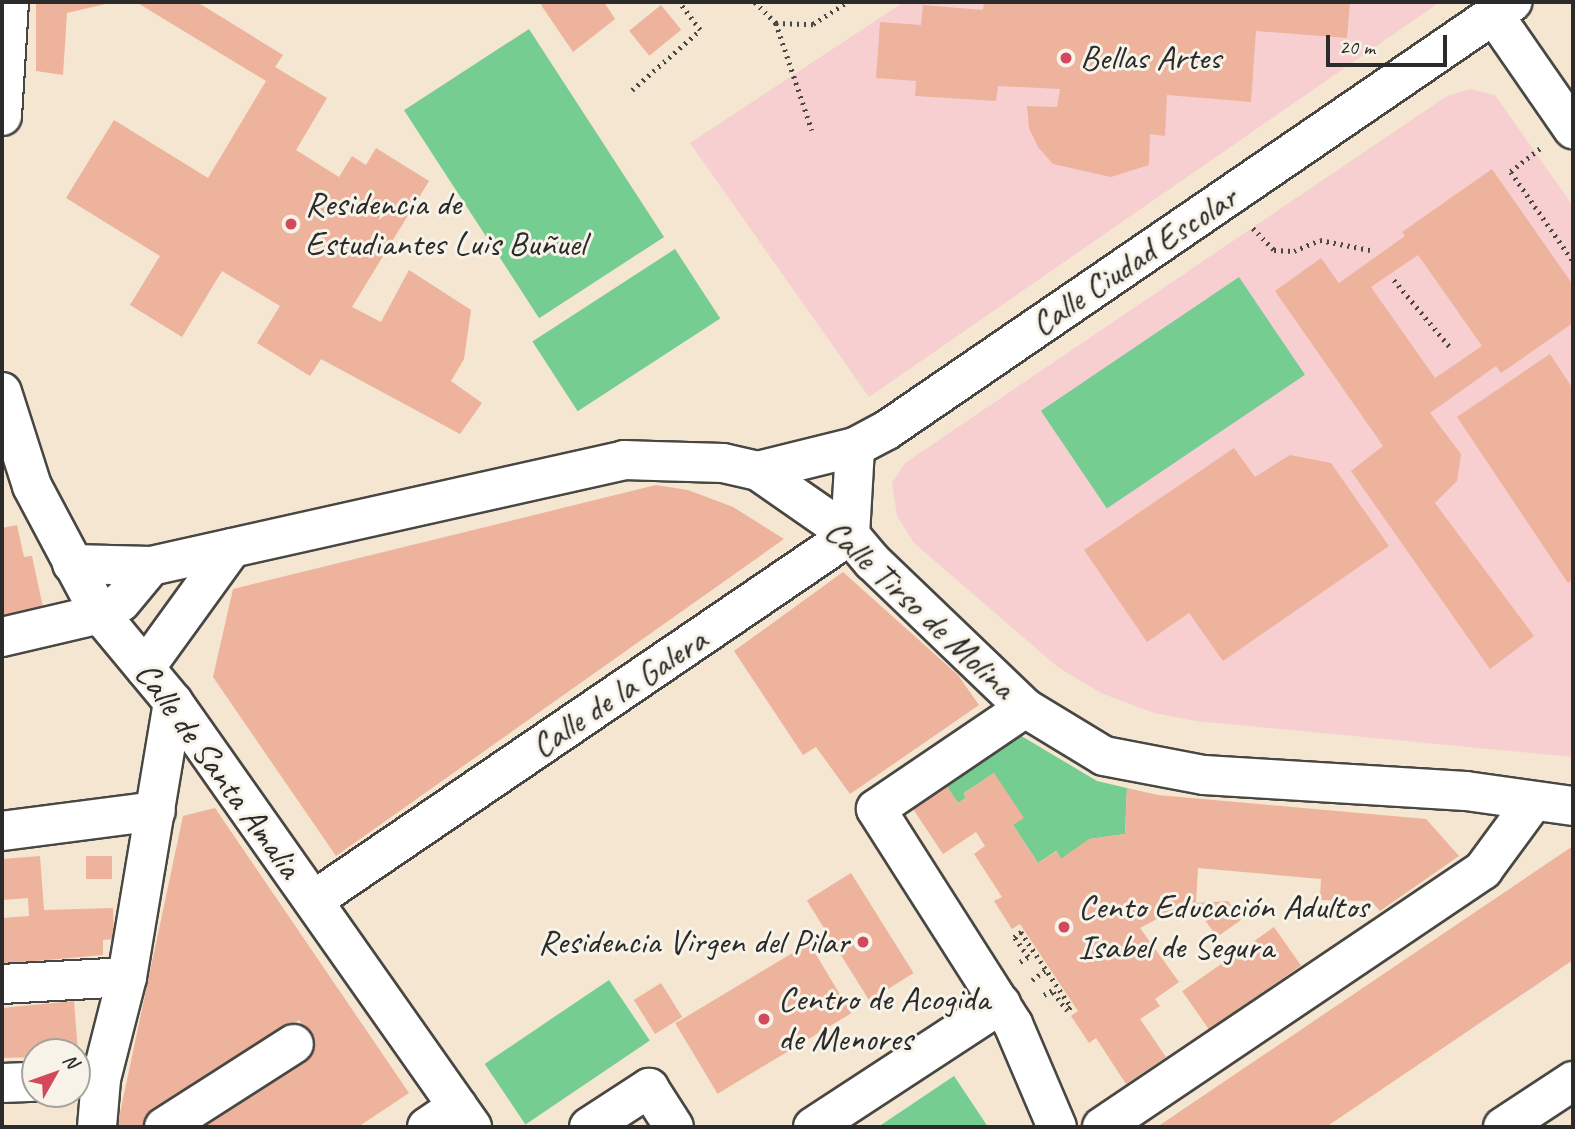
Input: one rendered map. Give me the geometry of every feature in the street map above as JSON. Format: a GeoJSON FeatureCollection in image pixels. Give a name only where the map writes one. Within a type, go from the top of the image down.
{"type":"FeatureCollection","features":[{"type":"Feature","properties":{"kind":"street"},"geometry":{"type":"LineString","coordinates":[[2,116],[9,2]]}},
{"type":"Feature","properties":{"kind":"street","name":"Calle Ciudad Escolar"},"geometry":{"type":"LineString","coordinates":[[758,471],[855,447],[924,407],[1503,8],[1561,135]]}},
{"type":"Feature","properties":{"kind":"street","name":"Calle de Santa Amalia"},"geometry":{"type":"LineString","coordinates":[[2,392],[17,489],[72,564],[100,614],[173,702],[465,1117]]}},
{"type":"Feature","properties":{"kind":"street"},"geometry":{"type":"LineString","coordinates":[[850,535],[855,447]]}},
{"type":"Feature","properties":{"kind":"street","name":"Calle Tirso de Molina"},"geometry":{"type":"LineString","coordinates":[[72,564],[151,566],[624,460],[688,460],[758,471],[850,535],[873,562],[1024,708],[1104,756],[1204,775],[1466,791],[1573,806]]}},
{"type":"Feature","properties":{"kind":"street","name":"Calle de la Galera"},"geometry":{"type":"LineString","coordinates":[[314,900],[850,535]]}},
{"type":"Feature","properties":{"kind":"street"},"geometry":{"type":"LineString","coordinates":[[145,668],[232,548]]}},
{"type":"Feature","properties":{"kind":"street"},"geometry":{"type":"LineString","coordinates":[[2,637],[100,614],[121,602],[151,566]]}},
{"type":"Feature","properties":{"kind":"street"},"geometry":{"type":"LineString","coordinates":[[91,1074],[127,977],[173,702]]}},
{"type":"Feature","properties":{"kind":"street"},"geometry":{"type":"LineString","coordinates":[[1024,708],[876,808],[1008,1015],[1057,1127]]}},
{"type":"Feature","properties":{"kind":"street"},"geometry":{"type":"LineString","coordinates":[[1102,1127],[1483,870],[1533,802]]}},
{"type":"Feature","properties":{"kind":"street"},"geometry":{"type":"LineString","coordinates":[[2,831],[156,811]]}},
{"type":"Feature","properties":{"kind":"street"},"geometry":{"type":"LineString","coordinates":[[2,984],[127,977]]}},
{"type":"Feature","properties":{"kind":"street"},"geometry":{"type":"LineString","coordinates":[[813,1127],[1008,1015]]}},
{"type":"Feature","properties":{"kind":"street"},"geometry":{"type":"LineString","coordinates":[[853,1127],[1008,1015]]}},
{"type":"Feature","properties":{"kind":"street"},"geometry":{"type":"LineString","coordinates":[[164,1127],[294,1044]]}},
{"type":"Feature","properties":{"kind":"street"},"geometry":{"type":"LineString","coordinates":[[1503,1127],[1573,1081]]}},
{"type":"Feature","properties":{"kind":"street"},"geometry":{"type":"LineString","coordinates":[[2,1083],[21,1082]]}},
{"type":"Feature","properties":{"kind":"street"},"geometry":{"type":"LineString","coordinates":[[589,1127],[649,1088],[674,1127]]}},
{"type":"Feature","properties":{"kind":"street"},"geometry":{"type":"LineString","coordinates":[[91,1091],[97,1127]]}},
{"type":"Feature","properties":{"kind":"street"},"geometry":{"type":"LineString","coordinates":[[427,1127],[465,1117]]}},
{"type":"Feature","properties":{"kind":"path"},"geometry":{"type":"LineString","coordinates":[[632,90],[700,30],[679,2]]}},
{"type":"Feature","properties":{"kind":"path"},"geometry":{"type":"LineString","coordinates":[[755,2],[776,23],[812,130]]}},
{"type":"Feature","properties":{"kind":"path"},"geometry":{"type":"LineString","coordinates":[[776,23],[813,24],[847,2]]}},
{"type":"Feature","properties":{"kind":"path"},"geometry":{"type":"LineString","coordinates":[[1561,135],[1511,172],[1573,261]]}},
{"type":"Feature","properties":{"kind":"path"},"geometry":{"type":"LineString","coordinates":[[1252,228],[1274,250],[1294,251],[1320,240],[1370,250]]}},
{"type":"Feature","properties":{"kind":"path"},"geometry":{"type":"LineString","coordinates":[[1394,279],[1450,347]]}},
{"type":"Feature","properties":{"kind":"path"},"geometry":{"type":"LineString","coordinates":[[1008,1015],[1052,990],[1066,1011],[1071,1007],[1047,969],[1038,975]]}},
{"type":"Feature","properties":{"kind":"shaded area"},"geometry":{"type":"Polygon","coordinates":[[[904,2],[1440,2],[869,397],[690,143],[904,2]]]}},
{"type":"Feature","properties":{"kind":"shaded area"},"geometry":{"type":"Polygon","coordinates":[[[1470,89],[1495,95],[1573,206],[1573,757],[1196,721],[1154,713],[1101,693],[1059,668],[914,543],[897,516],[892,483],[905,463],[1447,96],[1470,89]]]}},
{"type":"Feature","properties":{"kind":"green space"},"geometry":{"type":"Polygon","coordinates":[[[529,29],[664,237],[539,318],[404,110],[529,29]]]}},
{"type":"Feature","properties":{"kind":"green space"},"geometry":{"type":"Polygon","coordinates":[[[675,249],[720,319],[578,411],[532,342],[675,249]]]}},
{"type":"Feature","properties":{"kind":"green space"},"geometry":{"type":"Polygon","coordinates":[[[1239,277],[1305,375],[1107,508],[1041,411],[1239,277]]]}},
{"type":"Feature","properties":{"kind":"green space"},"geometry":{"type":"Polygon","coordinates":[[[1018,734],[1097,781],[1127,788],[1125,834],[1090,839],[1061,859],[1056,851],[1038,863],[1013,825],[994,773],[964,793],[966,798],[958,803],[945,784],[1018,734]]]}},
{"type":"Feature","properties":{"kind":"green space"},"geometry":{"type":"Polygon","coordinates":[[[609,980],[650,1041],[525,1124],[485,1064],[609,980]]]}},
{"type":"Feature","properties":{"kind":"green space"},"geometry":{"type":"Polygon","coordinates":[[[954,1076],[988,1127],[878,1127],[954,1076]]]}},
{"type":"Feature","properties":{"kind":"building"},"geometry":{"type":"Polygon","coordinates":[[[36,2],[114,2],[67,13],[63,75],[36,71],[36,2]]]}},
{"type":"Feature","properties":{"kind":"building"},"geometry":{"type":"Polygon","coordinates":[[[136,2],[197,2],[283,55],[275,67],[327,98],[296,150],[339,177],[352,156],[366,165],[376,148],[429,181],[352,307],[381,322],[409,270],[471,310],[464,359],[451,381],[482,403],[460,434],[321,359],[310,376],[257,343],[280,306],[222,271],[182,337],[130,305],[160,256],[66,198],[114,120],[208,178],[266,81],[136,2]]]}},
{"type":"Feature","properties":{"kind":"building"},"geometry":{"type":"Polygon","coordinates":[[[539,2],[604,2],[615,19],[573,52],[539,2]]]}},
{"type":"Feature","properties":{"kind":"building","name":"Bellas Artes"},"geometry":{"type":"Polygon","coordinates":[[[984,2],[1350,2],[1347,38],[1256,31],[1251,102],[1167,95],[1165,136],[1150,134],[1149,165],[1111,177],[1053,164],[1038,147],[1029,128],[1027,106],[1057,107],[1060,89],[998,86],[996,101],[915,96],[916,81],[876,78],[880,22],[921,25],[923,5],[983,10],[984,2]]]}},
{"type":"Feature","properties":{"kind":"building"},"geometry":{"type":"Polygon","coordinates":[[[661,5],[681,30],[649,56],[629,31],[661,5]]]}},
{"type":"Feature","properties":{"kind":"building"},"geometry":{"type":"Polygon","coordinates":[[[1492,169],[1573,285],[1573,323],[1501,373],[1496,366],[1430,413],[1461,454],[1457,481],[1435,503],[1534,636],[1490,669],[1351,471],[1383,446],[1275,291],[1321,258],[1339,283],[1405,236],[1402,232],[1492,169]],[[1418,255],[1371,287],[1435,378],[1482,346],[1418,255]]]}},
{"type":"Feature","properties":{"kind":"building"},"geometry":{"type":"Polygon","coordinates":[[[1550,354],[1573,389],[1573,579],[1568,583],[1457,417],[1550,354]]]}},
{"type":"Feature","properties":{"kind":"building"},"geometry":{"type":"Polygon","coordinates":[[[1234,448],[1255,477],[1290,455],[1331,463],[1389,546],[1223,661],[1189,613],[1147,642],[1084,550],[1234,448]]]}},
{"type":"Feature","properties":{"kind":"building"},"geometry":{"type":"Polygon","coordinates":[[[656,485],[688,490],[733,507],[784,539],[336,856],[213,677],[233,589],[656,485]]]}},
{"type":"Feature","properties":{"kind":"building"},"geometry":{"type":"Polygon","coordinates":[[[17,525],[24,557],[32,556],[43,607],[2,615],[2,528],[17,525]]]}},
{"type":"Feature","properties":{"kind":"building"},"geometry":{"type":"Polygon","coordinates":[[[843,572],[958,675],[979,705],[850,794],[816,747],[803,755],[734,651],[843,572]]]}},
{"type":"Feature","properties":{"kind":"building"},"geometry":{"type":"Polygon","coordinates":[[[994,773],[1024,818],[1013,825],[1038,863],[1057,851],[1061,859],[1089,839],[1125,834],[1127,788],[1158,795],[1426,819],[1459,856],[1380,911],[1371,901],[1320,900],[1321,879],[1198,868],[1196,903],[1228,901],[1241,920],[1217,937],[1200,913],[1166,914],[1140,928],[1179,982],[1155,999],[1160,1006],[1140,1019],[1166,1057],[1126,1084],[1096,1038],[1089,1043],[1071,1016],[1078,1011],[1020,924],[1012,929],[994,901],[1002,897],[974,854],[985,846],[976,832],[943,854],[911,806],[945,783],[958,803],[966,798],[963,794],[994,773]]]}},
{"type":"Feature","properties":{"kind":"building"},"geometry":{"type":"Polygon","coordinates":[[[215,808],[409,1093],[358,1127],[189,1127],[315,1044],[299,1020],[142,1127],[117,1127],[183,816],[215,808]]]}},
{"type":"Feature","properties":{"kind":"building"},"geometry":{"type":"Polygon","coordinates":[[[1573,846],[1573,960],[1326,1127],[1157,1127],[1573,846]]]}},
{"type":"Feature","properties":{"kind":"building"},"geometry":{"type":"Polygon","coordinates":[[[40,856],[44,910],[113,908],[114,939],[103,940],[103,955],[2,964],[2,918],[29,916],[28,898],[2,900],[2,859],[40,856]]]}},
{"type":"Feature","properties":{"kind":"building"},"geometry":{"type":"Polygon","coordinates":[[[86,856],[112,856],[112,879],[86,879],[86,856]]]}},
{"type":"Feature","properties":{"kind":"building","name":"Residencia Virgen del Pilar"},"geometry":{"type":"Polygon","coordinates":[[[851,873],[914,973],[869,1001],[807,901],[851,873]]]}},
{"type":"Feature","properties":{"kind":"building"},"geometry":{"type":"Polygon","coordinates":[[[1274,927],[1301,966],[1209,1030],[1182,991],[1274,927]]]}},
{"type":"Feature","properties":{"kind":"building","name":"Centro de Acogida de Menores"},"geometry":{"type":"Polygon","coordinates":[[[809,943],[851,1013],[718,1094],[675,1023],[809,943]]]}},
{"type":"Feature","properties":{"kind":"building"},"geometry":{"type":"Polygon","coordinates":[[[661,983],[682,1017],[655,1034],[634,1000],[661,983]]]}},
{"type":"Feature","properties":{"kind":"building"},"geometry":{"type":"Polygon","coordinates":[[[74,1001],[77,1038],[21,1038],[21,1057],[2,1058],[2,1008],[74,1001]]]}},
{"type":"Feature","properties":{"kind":"place","name":"Bellas Artes"},"geometry":{"type":"Point","coordinates":[1066,58]}},
{"type":"Feature","properties":{"kind":"place","name":"Residencia de Estudiantes Luis Buñuel"},"geometry":{"type":"Point","coordinates":[291,224]}},
{"type":"Feature","properties":{"kind":"place","name":"Cento Educación Adultos Isabel de Segura"},"geometry":{"type":"Point","coordinates":[1064,927]}},
{"type":"Feature","properties":{"kind":"place","name":"Residencia Virgen del Pilar"},"geometry":{"type":"Point","coordinates":[863,942]}},
{"type":"Feature","properties":{"kind":"place","name":"Centro de Acogida de Menores"},"geometry":{"type":"Point","coordinates":[764,1019]}}]}
